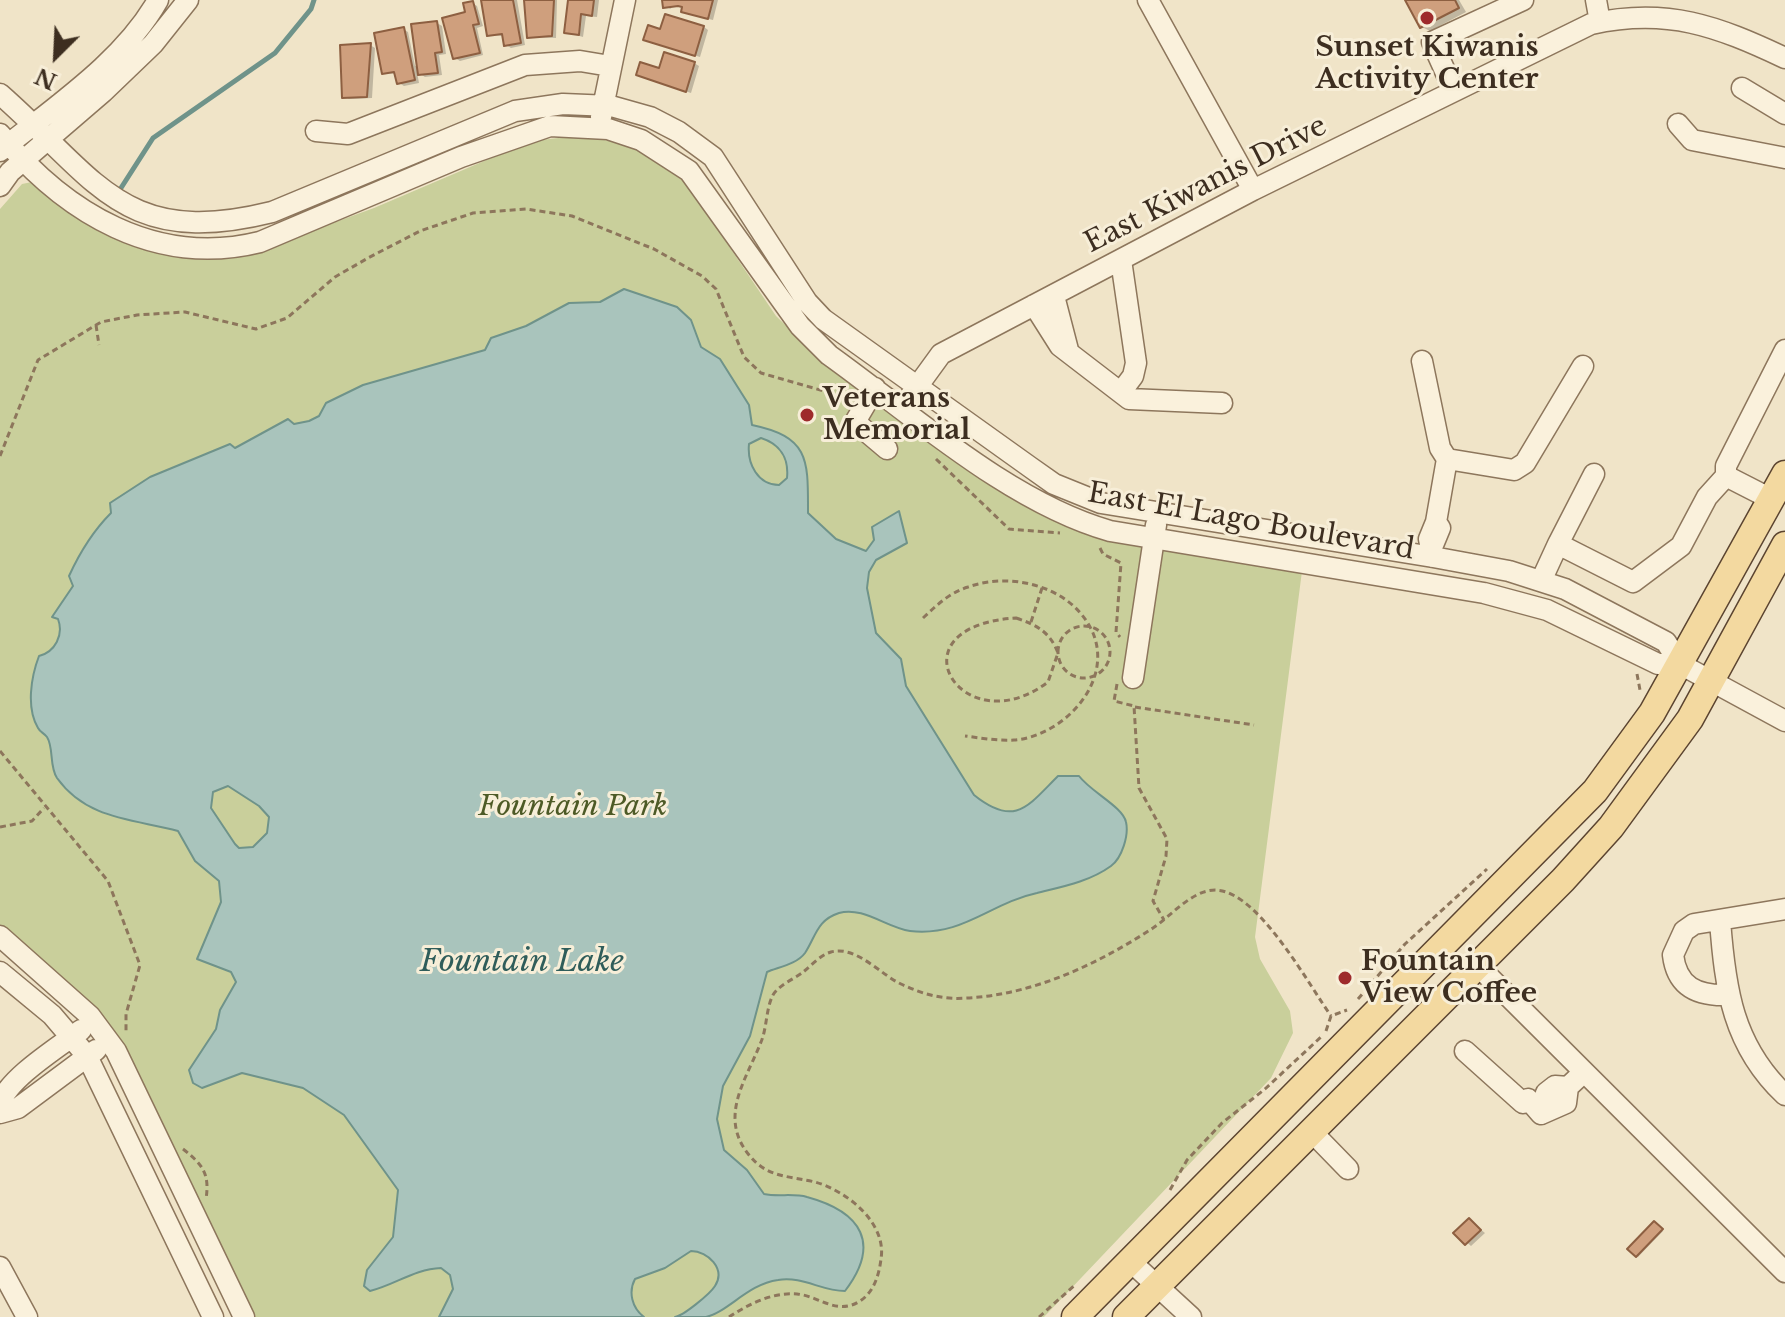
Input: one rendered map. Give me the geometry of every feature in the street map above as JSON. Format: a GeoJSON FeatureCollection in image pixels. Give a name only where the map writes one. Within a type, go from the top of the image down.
{"type":"FeatureCollection","features":[{"type":"Feature","properties":{"kind":"main road"},"geometry":{"type":"LineString","coordinates":[[1087,1304],[1502,872],[1595,791],[1652,713],[1785,474]]}},
{"type":"Feature","properties":{"kind":"main road"},"geometry":{"type":"LineString","coordinates":[[1126,1317],[1611,827],[1690,719],[1785,545]]}},
{"type":"Feature","properties":{"kind":"main road"},"geometry":{"type":"LineString","coordinates":[[1477,965],[1465,948],[1487,921],[1502,872]]}},
{"type":"Feature","properties":{"kind":"street"},"geometry":{"type":"LineString","coordinates":[[3,143],[34,124],[132,37],[158,0]]}},
{"type":"Feature","properties":{"kind":"street"},"geometry":{"type":"LineString","coordinates":[[0,186],[24,160],[153,44],[188,0]]}},
{"type":"Feature","properties":{"kind":"street"},"geometry":{"type":"LineString","coordinates":[[599,129],[625,0]]}},
{"type":"Feature","properties":{"kind":"street"},"geometry":{"type":"LineString","coordinates":[[1148,0],[1253,190]]}},
{"type":"Feature","properties":{"kind":"street"},"geometry":{"type":"LineString","coordinates":[[1454,91],[1432,42],[1523,0]]}},
{"type":"Feature","properties":{"kind":"street"},"geometry":{"type":"LineString","coordinates":[[1596,0],[1600,22]]}},
{"type":"Feature","properties":{"kind":"street","name":"East Kiwanis Drive"},"geometry":{"type":"LineString","coordinates":[[902,407],[941,354],[1253,190],[1600,22],[1627,16],[1671,17],[1730,32],[1785,58]]}},
{"type":"Feature","properties":{"kind":"street"},"geometry":{"type":"LineString","coordinates":[[316,131],[348,134],[525,65],[580,61],[610,66]]}},
{"type":"Feature","properties":{"kind":"street"},"geometry":{"type":"LineString","coordinates":[[1742,88],[1785,114]]}},
{"type":"Feature","properties":{"kind":"street","name":"East El Lago Boulevard"},"geometry":{"type":"LineString","coordinates":[[0,94],[89,181],[139,212],[167,221],[230,222],[272,212],[515,111],[563,104],[602,105],[650,117],[679,132],[713,157],[807,302],[841,333],[1054,484],[1101,503],[1281,533],[1433,551],[1541,581],[1583,597],[1666,642],[1680,664]]}},
{"type":"Feature","properties":{"kind":"street"},"geometry":{"type":"LineString","coordinates":[[1678,124],[1692,140],[1785,158]]}},
{"type":"Feature","properties":{"kind":"street","name":"East El Lago Boulevard"},"geometry":{"type":"LineString","coordinates":[[3,143],[76,206],[110,228],[152,243],[191,250],[234,249],[283,233],[461,157],[550,126],[599,129],[641,140],[668,155],[702,185],[800,326],[829,355],[1036,502],[1101,529],[1484,593],[1547,610],[1658,664],[1680,664]]}},
{"type":"Feature","properties":{"kind":"street"},"geometry":{"type":"LineString","coordinates":[[702,185],[724,172]]}},
{"type":"Feature","properties":{"kind":"street"},"geometry":{"type":"LineString","coordinates":[[1121,260],[1136,363],[1133,376],[1121,392]]}},
{"type":"Feature","properties":{"kind":"street"},"geometry":{"type":"LineString","coordinates":[[1054,296],[1068,350]]}},
{"type":"Feature","properties":{"kind":"street"},"geometry":{"type":"LineString","coordinates":[[1034,305],[1060,346],[1129,399],[1222,403]]}},
{"type":"Feature","properties":{"kind":"street"},"geometry":{"type":"LineString","coordinates":[[1558,544],[1633,582],[1681,546],[1707,497],[1726,476],[1726,466],[1785,350]]}},
{"type":"Feature","properties":{"kind":"street"},"geometry":{"type":"LineString","coordinates":[[1422,361],[1440,448],[1447,459],[1436,522],[1440,528],[1433,551]]}},
{"type":"Feature","properties":{"kind":"street"},"geometry":{"type":"LineString","coordinates":[[1447,459],[1514,470],[1525,463],[1583,366]]}},
{"type":"Feature","properties":{"kind":"street"},"geometry":{"type":"LineString","coordinates":[[875,388],[855,422],[887,449]]}},
{"type":"Feature","properties":{"kind":"street"},"geometry":{"type":"LineString","coordinates":[[1541,581],[1594,474]]}},
{"type":"Feature","properties":{"kind":"street"},"geometry":{"type":"LineString","coordinates":[[1726,476],[1771,499]]}},
{"type":"Feature","properties":{"kind":"street"},"geometry":{"type":"LineString","coordinates":[[1125,680],[1158,513]]}},
{"type":"Feature","properties":{"kind":"street"},"geometry":{"type":"LineString","coordinates":[[1279,558],[1281,533]]}},
{"type":"Feature","properties":{"kind":"street"},"geometry":{"type":"LineString","coordinates":[[1680,664],[1785,721]]}},
{"type":"Feature","properties":{"kind":"street"},"geometry":{"type":"LineString","coordinates":[[1727,995],[1701,994],[1680,980],[1673,955],[1684,931],[1694,924],[1739,914],[1785,909]]}},
{"type":"Feature","properties":{"kind":"street"},"geometry":{"type":"LineString","coordinates":[[1720,920],[1727,995],[1744,1039],[1763,1074],[1785,1095]]}},
{"type":"Feature","properties":{"kind":"street"},"geometry":{"type":"LineString","coordinates":[[0,936],[117,1040],[244,1317]]}},
{"type":"Feature","properties":{"kind":"street"},"geometry":{"type":"LineString","coordinates":[[1477,965],[1785,1272]]}},
{"type":"Feature","properties":{"kind":"street"},"geometry":{"type":"LineString","coordinates":[[0,972],[73,1036],[87,1056],[213,1317]]}},
{"type":"Feature","properties":{"kind":"street"},"geometry":{"type":"LineString","coordinates":[[0,1104],[3,1093],[93,1020]]}},
{"type":"Feature","properties":{"kind":"street"},"geometry":{"type":"LineString","coordinates":[[0,1113],[18,1108],[87,1056],[117,1040]]}},
{"type":"Feature","properties":{"kind":"street"},"geometry":{"type":"LineString","coordinates":[[1465,1051],[1523,1103],[1528,1099],[1541,1114],[1546,1093],[1555,1086],[1568,1087],[1584,1072]]}},
{"type":"Feature","properties":{"kind":"street"},"geometry":{"type":"LineString","coordinates":[[44,1059],[58,1078]]}},
{"type":"Feature","properties":{"kind":"street"},"geometry":{"type":"LineString","coordinates":[[1311,1131],[1348,1169]]}},
{"type":"Feature","properties":{"kind":"street"},"geometry":{"type":"LineString","coordinates":[[1130,1261],[1191,1317]]}},
{"type":"Feature","properties":{"kind":"street"},"geometry":{"type":"LineString","coordinates":[[0,1267],[27,1317]]}},
{"type":"Feature","properties":{"kind":"path"},"geometry":{"type":"LineString","coordinates":[[0,456],[38,360],[96,325],[137,315],[185,312],[256,329],[287,318],[335,277],[420,231],[473,213],[526,209],[572,216],[614,231],[702,276],[716,289],[744,357],[761,373],[841,394],[862,406]]}},
{"type":"Feature","properties":{"kind":"path"},"geometry":{"type":"LineString","coordinates":[[96,325],[99,345]]}},
{"type":"Feature","properties":{"kind":"path"},"geometry":{"type":"LineString","coordinates":[[927,451],[1009,529],[1068,533]]}},
{"type":"Feature","properties":{"kind":"path"},"geometry":{"type":"LineString","coordinates":[[1101,529],[1100,549],[1121,563],[1123,573],[1116,632],[1122,639],[1122,648]]}},
{"type":"Feature","properties":{"kind":"path"},"geometry":{"type":"LineString","coordinates":[[923,618],[943,599],[967,587],[994,580],[1042,588],[1076,608],[1094,634],[1097,664],[1088,695],[1068,717],[1043,732],[1016,740],[965,736]]}},
{"type":"Feature","properties":{"kind":"path"},"geometry":{"type":"LineString","coordinates":[[1031,623],[1042,588]]}},
{"type":"Feature","properties":{"kind":"path"},"geometry":{"type":"LineString","coordinates":[[1031,623],[1016,618],[996,620],[964,631],[947,652],[950,679],[959,689],[984,700],[1012,699],[1048,682],[1058,653],[1066,634],[1089,627],[1105,637],[1110,653],[1104,669],[1093,676],[1073,675],[1061,664],[1058,653],[1050,635],[1031,623]]}},
{"type":"Feature","properties":{"kind":"path"},"geometry":{"type":"LineString","coordinates":[[1110,653],[1121,654]]}},
{"type":"Feature","properties":{"kind":"path"},"geometry":{"type":"LineString","coordinates":[[1636,669],[1641,697]]}},
{"type":"Feature","properties":{"kind":"path"},"geometry":{"type":"LineString","coordinates":[[1125,680],[1114,701],[1254,725]]}},
{"type":"Feature","properties":{"kind":"path"},"geometry":{"type":"LineString","coordinates":[[1134,706],[1139,788],[1167,839],[1166,856],[1153,901],[1164,920]]}},
{"type":"Feature","properties":{"kind":"path"},"geometry":{"type":"LineString","coordinates":[[0,751],[44,808],[82,847],[108,881],[133,941],[140,965],[117,1040]]}},
{"type":"Feature","properties":{"kind":"path"},"geometry":{"type":"LineString","coordinates":[[0,827],[32,821],[44,808]]}},
{"type":"Feature","properties":{"kind":"path"},"geometry":{"type":"LineString","coordinates":[[1358,999],[1405,944],[1502,872]]}},
{"type":"Feature","properties":{"kind":"path"},"geometry":{"type":"LineString","coordinates":[[729,1317],[760,1299],[785,1294],[800,1294],[839,1308],[858,1303],[869,1294],[881,1261],[883,1248],[876,1228],[863,1211],[847,1198],[817,1183],[776,1176],[763,1168],[749,1155],[736,1131],[734,1110],[741,1083],[761,1043],[771,998],[780,987],[833,951],[849,952],[898,983],[932,997],[964,999],[1001,995],[1056,979],[1097,961],[1164,920],[1203,891],[1230,893],[1257,915],[1331,1016]]}},
{"type":"Feature","properties":{"kind":"path"},"geometry":{"type":"LineString","coordinates":[[1331,1016],[1348,1010]]}},
{"type":"Feature","properties":{"kind":"path"},"geometry":{"type":"LineString","coordinates":[[1161,1200],[1187,1160],[1213,1132],[1326,1032],[1331,1016]]}},
{"type":"Feature","properties":{"kind":"path"},"geometry":{"type":"LineString","coordinates":[[180,1146],[203,1165],[209,1182],[208,1209]]}},
{"type":"Feature","properties":{"kind":"path"},"geometry":{"type":"LineString","coordinates":[[1039,1317],[1087,1304]]}},
{"type":"Feature","properties":{"kind":"green space","name":"Fountain Park"},"geometry":{"type":"Polygon","coordinates":[[[597,138],[641,149],[683,178],[776,316],[821,359],[1055,521],[1114,540],[1302,571],[1255,937],[1260,959],[1290,1011],[1293,1033],[1271,1078],[1044,1317],[252,1317],[117,1036],[81,996],[0,926],[0,209],[22,184],[32,182],[99,231],[127,243],[166,255],[237,258],[374,208],[531,141],[597,138]]]}},
{"type":"Feature","properties":{"kind":"water","name":"Fountain Lake"},"geometry":{"type":"Polygon","coordinates":[[[624,289],[677,307],[691,320],[701,347],[720,359],[749,405],[752,425],[785,436],[802,454],[806,465],[808,513],[836,539],[866,551],[874,540],[872,527],[899,511],[907,543],[876,560],[869,572],[867,588],[876,633],[901,659],[906,686],[974,795],[988,805],[1011,811],[1029,804],[1058,776],[1079,776],[1124,816],[1127,827],[1125,840],[1115,862],[1094,876],[1020,898],[946,929],[910,931],[857,912],[839,913],[821,924],[802,957],[767,972],[750,1036],[723,1086],[717,1119],[724,1150],[747,1170],[764,1194],[807,1197],[826,1203],[853,1221],[860,1232],[862,1259],[845,1291],[796,1280],[778,1280],[757,1287],[706,1317],[675,1317],[702,1299],[718,1280],[714,1262],[703,1254],[691,1251],[665,1268],[635,1279],[632,1300],[644,1317],[439,1317],[453,1289],[450,1275],[441,1268],[422,1271],[370,1291],[364,1286],[367,1270],[393,1237],[398,1190],[344,1115],[303,1088],[242,1073],[202,1088],[193,1083],[189,1070],[216,1029],[220,1010],[236,982],[231,972],[197,959],[221,902],[219,881],[195,861],[178,831],[112,816],[69,792],[57,778],[49,741],[34,720],[32,683],[39,656],[50,651],[59,637],[58,619],[52,617],[73,586],[69,576],[87,543],[111,513],[110,503],[150,477],[230,444],[235,448],[288,419],[294,424],[309,421],[319,416],[326,403],[363,385],[485,350],[491,338],[526,326],[569,303],[600,302],[624,289]],[[761,438],[749,444],[752,466],[765,481],[779,485],[787,478],[785,458],[778,448],[761,438]],[[228,786],[213,792],[211,808],[239,848],[253,847],[267,833],[269,817],[259,806],[228,786]]]}},
{"type":"Feature","properties":{"kind":"building"},"geometry":{"type":"Polygon","coordinates":[[[481,0],[513,0],[521,43],[504,46],[502,34],[487,36],[481,0]]]}},
{"type":"Feature","properties":{"kind":"building"},"geometry":{"type":"Polygon","coordinates":[[[524,0],[554,0],[552,36],[527,38],[524,0]]]}},
{"type":"Feature","properties":{"kind":"building"},"geometry":{"type":"Polygon","coordinates":[[[568,0],[594,0],[592,16],[581,14],[579,35],[564,33],[568,0]]]}},
{"type":"Feature","properties":{"kind":"building"},"geometry":{"type":"Polygon","coordinates":[[[662,0],[713,0],[708,19],[681,12],[682,7],[678,6],[663,8],[662,0]]]}},
{"type":"Feature","properties":{"kind":"building","name":"Sunset Kiwanis Activity Center"},"geometry":{"type":"Polygon","coordinates":[[[1405,0],[1455,0],[1459,8],[1420,28],[1405,0]]]}},
{"type":"Feature","properties":{"kind":"building"},"geometry":{"type":"Polygon","coordinates":[[[473,1],[479,24],[473,25],[480,53],[453,59],[442,18],[465,12],[463,3],[473,1]]]}},
{"type":"Feature","properties":{"kind":"building"},"geometry":{"type":"Polygon","coordinates":[[[665,14],[704,26],[695,56],[643,40],[648,25],[660,29],[665,14]]]}},
{"type":"Feature","properties":{"kind":"building"},"geometry":{"type":"Polygon","coordinates":[[[437,21],[442,52],[435,53],[438,73],[418,75],[411,24],[437,21]]]}},
{"type":"Feature","properties":{"kind":"building"},"geometry":{"type":"Polygon","coordinates":[[[404,27],[415,80],[397,84],[394,72],[382,74],[374,33],[404,27]]]}},
{"type":"Feature","properties":{"kind":"building"},"geometry":{"type":"Polygon","coordinates":[[[371,43],[367,97],[342,98],[340,45],[371,43]]]}},
{"type":"Feature","properties":{"kind":"building"},"geometry":{"type":"Polygon","coordinates":[[[664,52],[695,62],[686,92],[636,75],[640,62],[659,68],[664,52]]]}},
{"type":"Feature","properties":{"kind":"building"},"geometry":{"type":"Polygon","coordinates":[[[1469,1218],[1481,1230],[1465,1245],[1453,1233],[1469,1218]]]}},
{"type":"Feature","properties":{"kind":"building"},"geometry":{"type":"Polygon","coordinates":[[[1654,1221],[1663,1229],[1636,1257],[1627,1249],[1654,1221]]]}},
{"type":"Feature","properties":{"kind":"waterway"},"geometry":{"type":"LineString","coordinates":[[121,188],[153,138],[275,53],[311,9],[314,0]]}},
{"type":"Feature","properties":{"kind":"place","name":"Sunset Kiwanis Activity Center"},"geometry":{"type":"Point","coordinates":[1427,18]}},
{"type":"Feature","properties":{"kind":"place","name":"Veterans Memorial"},"geometry":{"type":"Point","coordinates":[807,415]}},
{"type":"Feature","properties":{"kind":"place","name":"Fountain View Coffee"},"geometry":{"type":"Point","coordinates":[1345,978]}}]}
